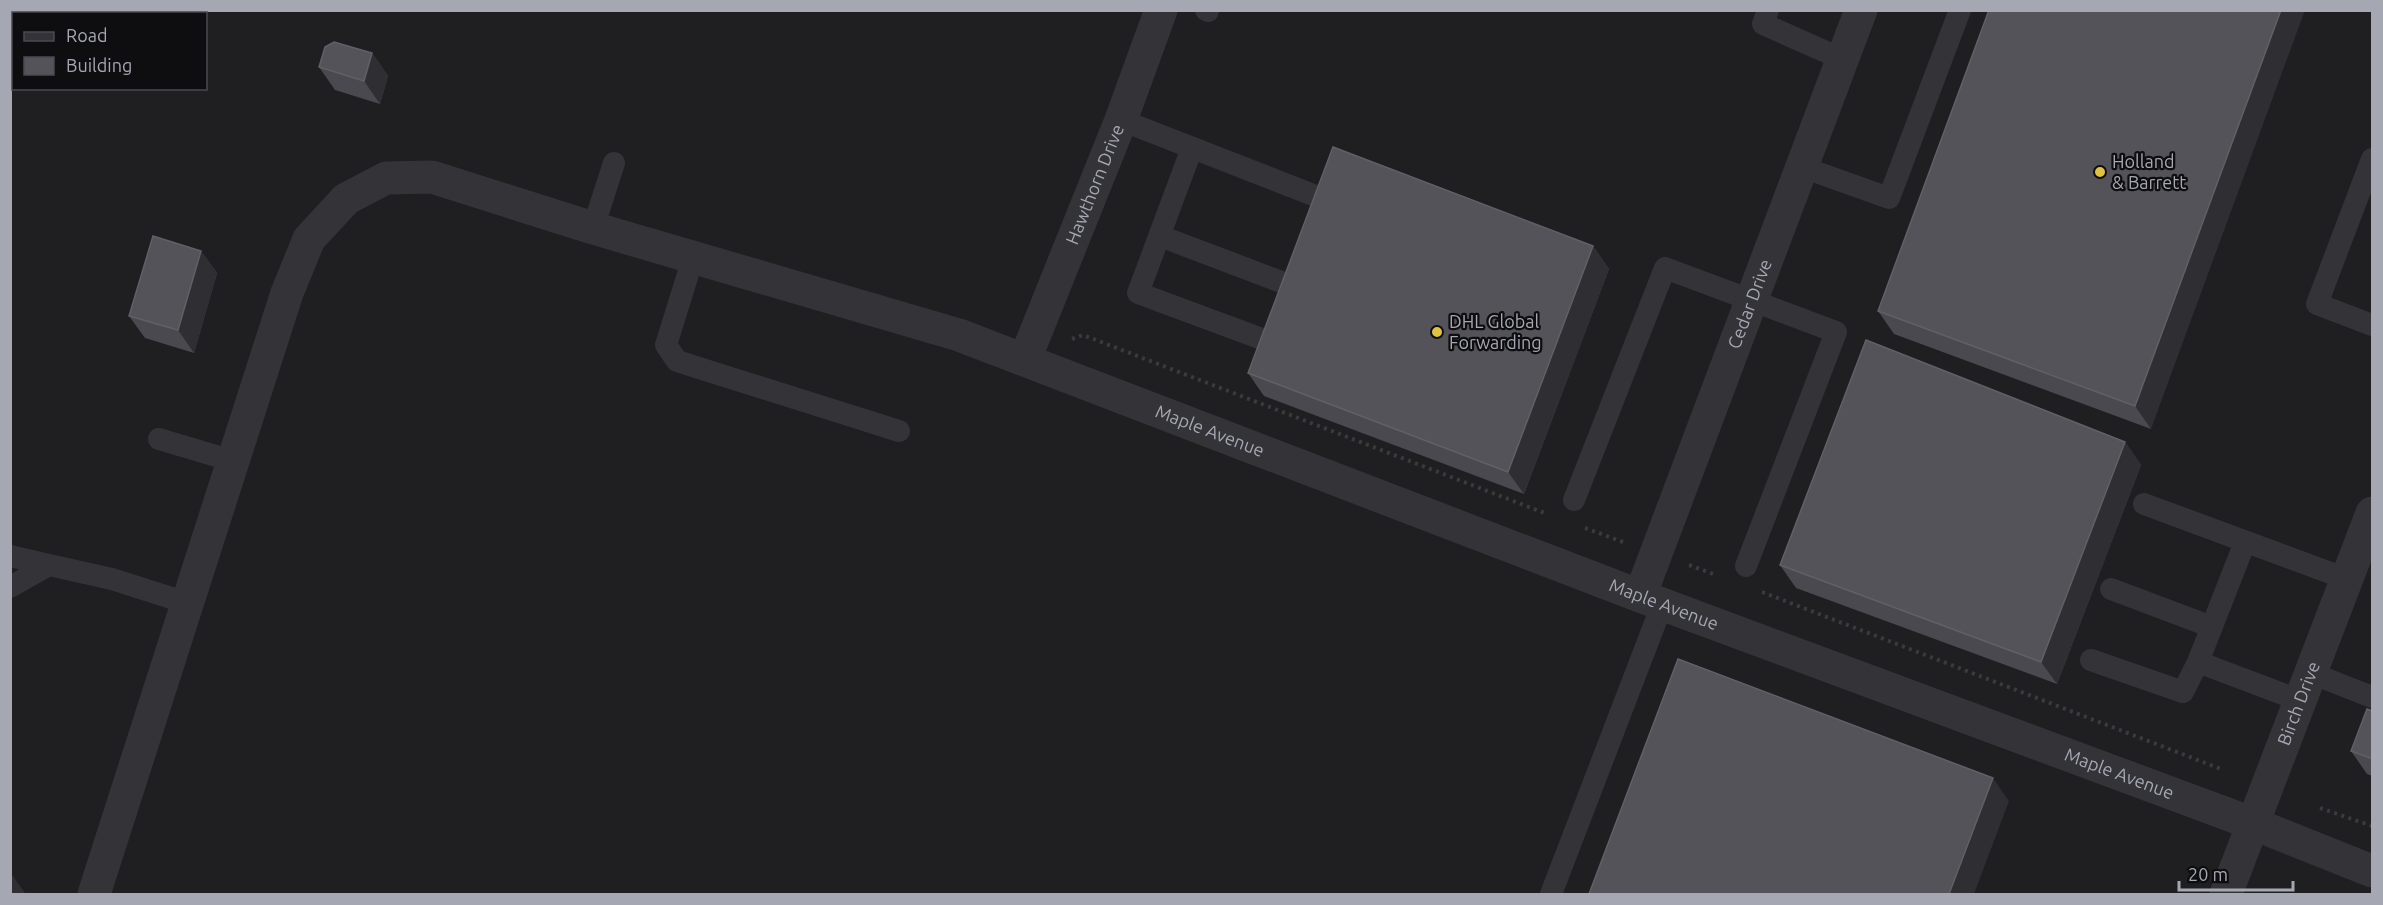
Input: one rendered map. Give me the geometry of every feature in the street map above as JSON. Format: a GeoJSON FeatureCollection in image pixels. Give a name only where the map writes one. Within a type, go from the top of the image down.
{"type":"FeatureCollection","features":[{"type":"Feature","properties":{"kind":"street","name":"Hawthorn Drive"},"geometry":{"type":"LineString","coordinates":[[1025,359],[1121,120],[1161,10]]}},
{"type":"Feature","properties":{"kind":"street","name":"Cedar Drive"},"geometry":{"type":"LineString","coordinates":[[1651,601],[1752,299],[1861,10]]}},
{"type":"Feature","properties":{"kind":"street","name":"Maple Avenue"},"geometry":{"type":"LineString","coordinates":[[94,894],[287,293],[309,239],[346,199],[386,178],[432,177],[693,258],[959,335],[1651,601],[2254,824],[2373,871]]}},
{"type":"Feature","properties":{"kind":"street","name":"Birch Drive"},"geometry":{"type":"LineString","coordinates":[[2226,894],[2347,579],[2369,531]]}},
{"type":"Feature","properties":{"kind":"lane"},"geometry":{"type":"LineString","coordinates":[[1768,10],[1763,24],[1842,59]]}},
{"type":"Feature","properties":{"kind":"lane"},"geometry":{"type":"LineString","coordinates":[[1802,167],[1889,198],[1960,10]]}},
{"type":"Feature","properties":{"kind":"lane"},"geometry":{"type":"LineString","coordinates":[[1121,120],[1326,200]]}},
{"type":"Feature","properties":{"kind":"lane"},"geometry":{"type":"LineString","coordinates":[[1192,148],[1138,293],[1270,342]]}},
{"type":"Feature","properties":{"kind":"lane"},"geometry":{"type":"LineString","coordinates":[[2373,159],[2318,304],[2373,325]]}},
{"type":"Feature","properties":{"kind":"lane"},"geometry":{"type":"LineString","coordinates":[[593,228],[614,163]]}},
{"type":"Feature","properties":{"kind":"lane"},"geometry":{"type":"LineString","coordinates":[[1160,236],[1292,286]]}},
{"type":"Feature","properties":{"kind":"lane"},"geometry":{"type":"LineString","coordinates":[[693,258],[666,345],[677,361],[899,431]]}},
{"type":"Feature","properties":{"kind":"lane"},"geometry":{"type":"LineString","coordinates":[[1574,500],[1665,268],[1752,299],[1836,332],[1746,566]]}},
{"type":"Feature","properties":{"kind":"lane"},"geometry":{"type":"LineString","coordinates":[[159,440],[233,461]]}},
{"type":"Feature","properties":{"kind":"lane"},"geometry":{"type":"LineString","coordinates":[[2144,504],[2347,579]]}},
{"type":"Feature","properties":{"kind":"lane"},"geometry":{"type":"LineString","coordinates":[[2091,660],[2183,692],[2198,662],[2245,542]]}},
{"type":"Feature","properties":{"kind":"lane"},"geometry":{"type":"LineString","coordinates":[[10,556],[112,579],[187,603]]}},
{"type":"Feature","properties":{"kind":"lane"},"geometry":{"type":"LineString","coordinates":[[10,587],[49,565]]}},
{"type":"Feature","properties":{"kind":"lane"},"geometry":{"type":"LineString","coordinates":[[2111,589],[2212,627]]}},
{"type":"Feature","properties":{"kind":"lane"},"geometry":{"type":"LineString","coordinates":[[1551,894],[1651,601]]}},
{"type":"Feature","properties":{"kind":"lane"},"geometry":{"type":"LineString","coordinates":[[2198,662],[2306,687],[2373,697]]}},
{"type":"Feature","properties":{"kind":"path"},"geometry":{"type":"LineString","coordinates":[[2320,808],[2373,826]]}},
{"type":"Feature","properties":{"kind":"shaded area"},"geometry":{"type":"Polygon","coordinates":[[[10,11],[2372,11],[2372,894],[11,894],[10,11]]]}},
{"type":"Feature","properties":{"kind":"building","name":"Holland & Barrett"},"geometry":{"type":"Polygon","coordinates":[[[1989,10],[2281,10],[2135,406],[1878,311],[1989,10]]]}},
{"type":"Feature","properties":{"kind":"building"},"geometry":{"type":"Polygon","coordinates":[[[334,42],[372,53],[364,81],[319,67],[325,47],[334,42]]]}},
{"type":"Feature","properties":{"kind":"building","name":"DHL Global Forwarding"},"geometry":{"type":"Polygon","coordinates":[[[1333,147],[1593,246],[1508,472],[1248,373],[1333,147]]]}},
{"type":"Feature","properties":{"kind":"building"},"geometry":{"type":"Polygon","coordinates":[[[153,236],[201,251],[178,330],[129,316],[153,236]]]}},
{"type":"Feature","properties":{"kind":"building"},"geometry":{"type":"Polygon","coordinates":[[[1866,340],[2125,442],[2041,662],[1780,565],[1866,340]]]}},
{"type":"Feature","properties":{"kind":"building"},"geometry":{"type":"Polygon","coordinates":[[[1678,659],[1993,778],[1949,894],[1589,894],[1678,659]]]}},
{"type":"Feature","properties":{"kind":"building"},"geometry":{"type":"Polygon","coordinates":[[[2367,709],[2373,711],[2373,759],[2351,751],[2367,709]]]}},
{"type":"Feature","properties":{"kind":"place","name":"Holland & Barrett"},"geometry":{"type":"Point","coordinates":[2100,172]}},
{"type":"Feature","properties":{"kind":"place","name":"DHL Global Forwarding"},"geometry":{"type":"Point","coordinates":[1437,332]}}]}
